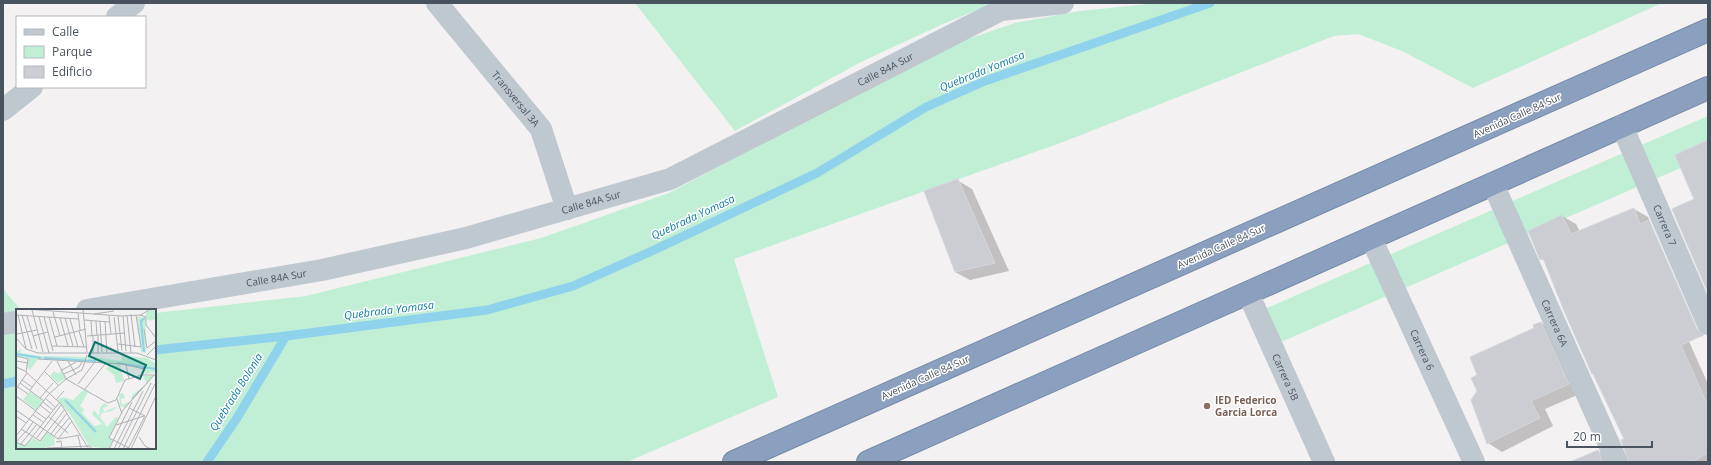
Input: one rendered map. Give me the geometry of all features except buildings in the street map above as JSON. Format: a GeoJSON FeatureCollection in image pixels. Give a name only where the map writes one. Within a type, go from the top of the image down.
{"type":"FeatureCollection","features":[{"type":"Feature","properties":{"kind":"highway","name":"Avenida Calle 84 Sur"},"geometry":{"type":"LineString","coordinates":[[734,462],[1708,30]]}},
{"type":"Feature","properties":{"kind":"highway"},"geometry":{"type":"LineString","coordinates":[[868,462],[1708,88]]}},
{"type":"Feature","properties":{"kind":"street"},"geometry":{"type":"LineString","coordinates":[[118,16],[134,3]]}},
{"type":"Feature","properties":{"kind":"street","name":"Transversal 3A"},"geometry":{"type":"LineString","coordinates":[[437,3],[541,129],[567,209]]}},
{"type":"Feature","properties":{"kind":"street","name":"Calle 84A Sur"},"geometry":{"type":"LineString","coordinates":[[93,309],[322,270],[466,238],[670,178],[1001,10],[1063,3]]}},
{"type":"Feature","properties":{"kind":"street"},"geometry":{"type":"LineString","coordinates":[[3,110],[31,88]]}},
{"type":"Feature","properties":{"kind":"street","name":"Carrera 7"},"geometry":{"type":"LineString","coordinates":[[1622,126],[1708,324]]}},
{"type":"Feature","properties":{"kind":"street","name":"Carrera 6A"},"geometry":{"type":"LineString","coordinates":[[1493,184],[1617,462]]}},
{"type":"Feature","properties":{"kind":"street","name":"Carrera 6"},"geometry":{"type":"LineString","coordinates":[[1371,238],[1474,462]]}},
{"type":"Feature","properties":{"kind":"street","name":"Carrera 5B"},"geometry":{"type":"LineString","coordinates":[[1248,293],[1324,462]]}},
{"type":"Feature","properties":{"kind":"street"},"geometry":{"type":"LineString","coordinates":[[3,324],[16,322]]}},
{"type":"Feature","properties":{"kind":"green space"},"geometry":{"type":"Polygon","coordinates":[[[635,3],[995,3],[945,23],[861,62],[735,131],[635,3]]]}},
{"type":"Feature","properties":{"kind":"green space"},"geometry":{"type":"Polygon","coordinates":[[[1158,3],[1662,3],[1473,88],[1402,51],[1358,34],[1334,36],[1063,142],[734,259],[778,397],[627,462],[3,462],[3,289],[20,309],[16,309],[16,449],[156,449],[156,313],[306,296],[541,238],[669,193],[938,49],[1015,23],[1080,11],[1158,3]]]}},
{"type":"Feature","properties":{"kind":"green space"},"geometry":{"type":"Polygon","coordinates":[[[1708,116],[1708,156],[1281,342],[1267,308],[1708,116]]]}},
{"type":"Feature","properties":{"kind":"waterway","name":"Quebrada Yomasa"},"geometry":{"type":"LineString","coordinates":[[156,350],[286,336],[487,310],[573,286],[652,251],[817,173],[926,107],[985,81],[1210,3]]}},
{"type":"Feature","properties":{"kind":"waterway","name":"Quebrada Bolonia"},"geometry":{"type":"LineString","coordinates":[[207,462],[237,418],[286,336]]}},
{"type":"Feature","properties":{"kind":"waterway","name":"Quebrada Yomasa"},"geometry":{"type":"LineString","coordinates":[[3,384],[16,381]]}},
{"type":"Feature","properties":{"kind":"place","name":"IED Federico Garcia Lorca"},"geometry":{"type":"Point","coordinates":[1207,406]}}]}
